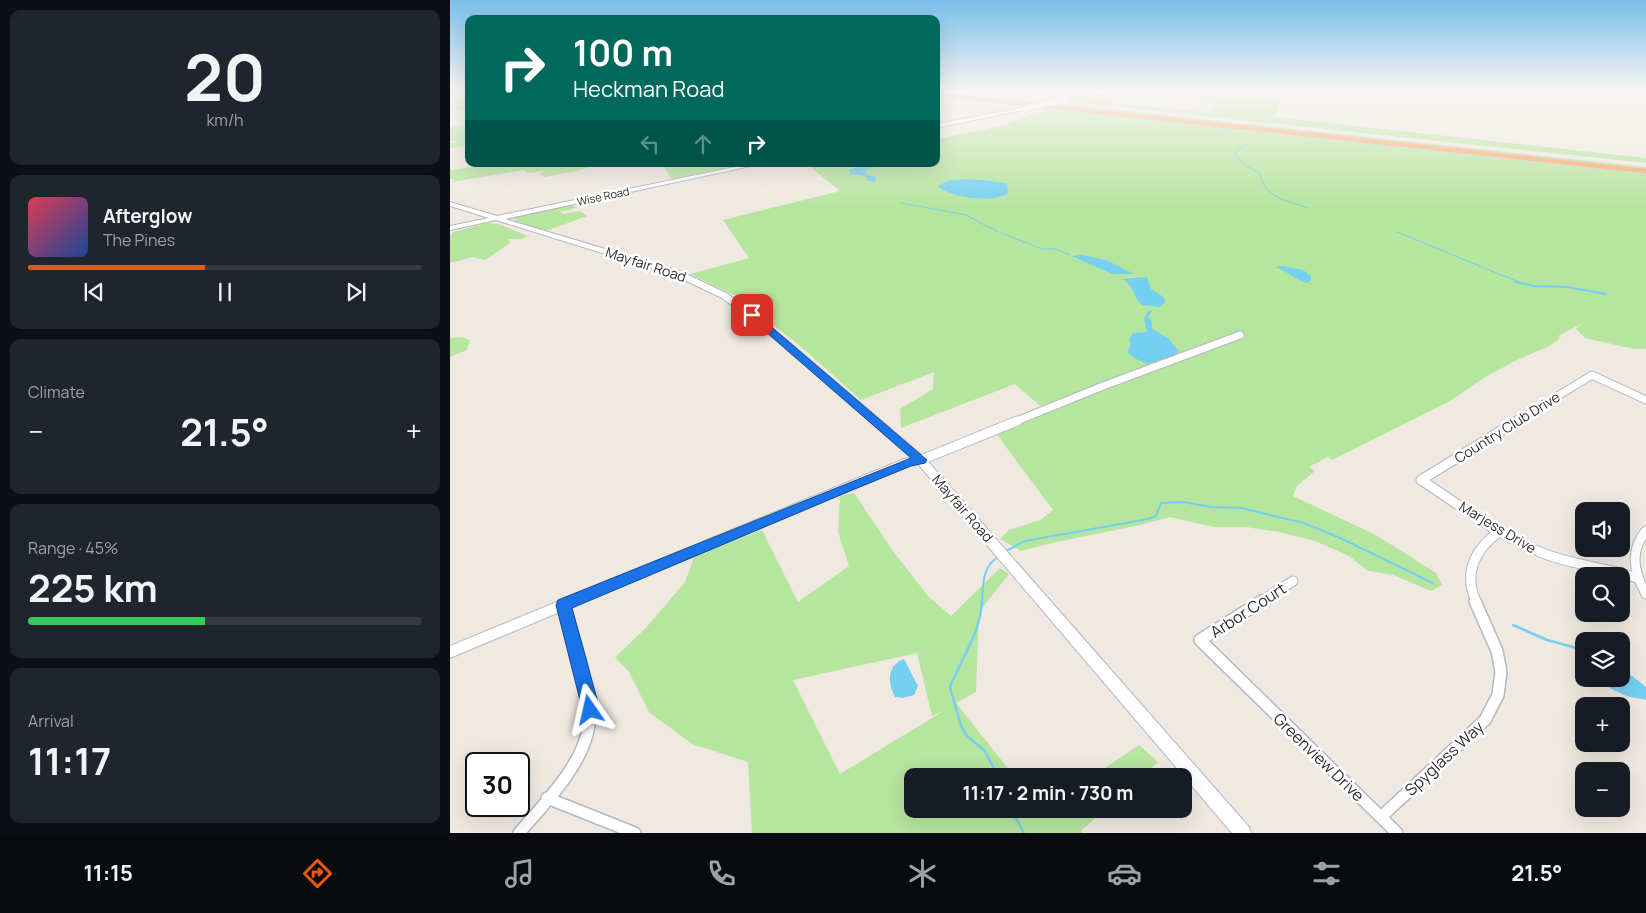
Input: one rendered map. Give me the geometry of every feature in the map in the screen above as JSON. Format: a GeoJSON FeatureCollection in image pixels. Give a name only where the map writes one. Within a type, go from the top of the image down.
{"type":"FeatureCollection","features":[{"type":"Feature","properties":{"kind":"highway"},"geometry":{"type":"LineString","coordinates":[[1267,130],[1646,171]]}},
{"type":"Feature","properties":{"kind":"highway"},"geometry":{"type":"LineString","coordinates":[[1316,130],[1646,165]]}},
{"type":"Feature","properties":{"kind":"street","name":"Wise Road"},"geometry":{"type":"LineString","coordinates":[[450,228],[742,167]]}},
{"type":"Feature","properties":{"kind":"street","name":"Mayfair Road"},"geometry":{"type":"LineString","coordinates":[[450,204],[640,261],[692,280],[723,295],[752,315],[921,460],[999,548],[1243,833]]}},
{"type":"Feature","properties":{"kind":"street"},"geometry":{"type":"LineString","coordinates":[[450,652],[908,462],[921,460],[1103,386],[1240,334]]}},
{"type":"Feature","properties":{"kind":"street","name":"Country Club Drive"},"geometry":{"type":"LineString","coordinates":[[1421,480],[1592,375],[1646,400]]}},
{"type":"Feature","properties":{"kind":"street","name":"Marjess Drive"},"geometry":{"type":"LineString","coordinates":[[1421,480],[1524,544],[1558,558],[1624,573],[1637,578]]}},
{"type":"Feature","properties":{"kind":"street","name":"Spyglass Way"},"geometry":{"type":"LineString","coordinates":[[1380,817],[1485,720],[1494,708],[1501,682],[1501,667],[1494,641],[1476,604],[1471,578],[1474,559],[1479,550],[1500,530]]}},
{"type":"Feature","properties":{"kind":"street"},"geometry":{"type":"LineString","coordinates":[[1646,531],[1638,538],[1634,563],[1637,578],[1646,594]]}},
{"type":"Feature","properties":{"kind":"street","name":"Arbor Court"},"geometry":{"type":"LineString","coordinates":[[1241,680],[1200,640],[1293,581]]}},
{"type":"Feature","properties":{"kind":"street"},"geometry":{"type":"LineString","coordinates":[[519,833],[564,779],[580,752],[589,725],[589,699],[564,605]]}},
{"type":"Feature","properties":{"kind":"street","name":"Greenview Drive"},"geometry":{"type":"LineString","coordinates":[[1241,680],[1396,833]]}},
{"type":"Feature","properties":{"kind":"street"},"geometry":{"type":"LineString","coordinates":[[548,798],[635,833]]}},
{"type":"Feature","properties":{"kind":"green space"},"geometry":{"type":"Polygon","coordinates":[[[450,130],[465,130],[465,146],[450,148],[450,143],[461,142],[450,141],[450,130]]]}},
{"type":"Feature","properties":{"kind":"green space"},"geometry":{"type":"Polygon","coordinates":[[[982,130],[1247,130],[1646,173],[1646,349],[1634,349],[1585,338],[1576,329],[1583,323],[1558,336],[1561,338],[1549,346],[1485,377],[1450,401],[1332,460],[1328,457],[1309,467],[1315,471],[1297,486],[1293,496],[1376,535],[1436,573],[1442,585],[1431,591],[1393,575],[1368,571],[1349,556],[1315,541],[1279,532],[1246,527],[1214,527],[1170,517],[1021,551],[1000,539],[1009,530],[1040,520],[1053,510],[995,432],[1090,388],[1040,406],[1015,384],[901,428],[900,409],[933,389],[934,372],[861,400],[799,345],[736,296],[690,274],[749,258],[723,220],[840,191],[810,167],[940,167],[940,138],[982,130]]]}},
{"type":"Feature","properties":{"kind":"green space"},"geometry":{"type":"Polygon","coordinates":[[[1286,130],[1302,130],[1646,167],[1646,169],[1286,130]]]}},
{"type":"Feature","properties":{"kind":"green space"},"geometry":{"type":"Polygon","coordinates":[[[1335,130],[1391,130],[1646,158],[1646,163],[1335,130]]]}},
{"type":"Feature","properties":{"kind":"green space"},"geometry":{"type":"Polygon","coordinates":[[[470,167],[589,167],[545,177],[539,174],[545,171],[529,173],[524,170],[452,182],[455,179],[450,179],[450,170],[470,167]]]}},
{"type":"Feature","properties":{"kind":"green space"},"geometry":{"type":"Polygon","coordinates":[[[665,167],[735,167],[672,180],[665,167]]]}},
{"type":"Feature","properties":{"kind":"green space"},"geometry":{"type":"Polygon","coordinates":[[[567,205],[576,207],[570,210],[559,211],[563,214],[580,211],[587,216],[546,231],[516,221],[514,217],[523,213],[567,205]]]}},
{"type":"Feature","properties":{"kind":"green space"},"geometry":{"type":"Polygon","coordinates":[[[487,223],[498,224],[528,236],[522,239],[508,239],[510,243],[485,260],[473,257],[450,263],[450,237],[453,232],[487,223]]]}},
{"type":"Feature","properties":{"kind":"green space"},"geometry":{"type":"Polygon","coordinates":[[[462,337],[470,340],[467,350],[450,357],[450,338],[462,337]]]}},
{"type":"Feature","properties":{"kind":"green space"},"geometry":{"type":"Polygon","coordinates":[[[854,493],[893,551],[928,596],[951,616],[1000,568],[1009,574],[979,612],[976,692],[956,703],[1008,768],[904,768],[904,818],[1096,818],[1082,830],[1082,833],[752,833],[748,762],[692,744],[649,712],[629,672],[615,657],[645,629],[685,582],[695,555],[762,530],[798,602],[849,566],[838,532],[840,496],[854,493]],[[917,653],[793,680],[840,774],[945,710],[932,716],[917,653]]]}},
{"type":"Feature","properties":{"kind":"green space"},"geometry":{"type":"Polygon","coordinates":[[[1139,745],[1158,762],[1151,768],[1105,768],[1139,745]]]}},
{"type":"Feature","properties":{"kind":"water"},"geometry":{"type":"Polygon","coordinates":[[[858,167],[874,167],[865,171],[866,174],[876,177],[875,181],[869,181],[865,176],[850,174],[849,170],[858,167]]]}},
{"type":"Feature","properties":{"kind":"water"},"geometry":{"type":"Polygon","coordinates":[[[952,180],[982,180],[1007,183],[1008,193],[984,199],[953,194],[938,187],[952,180]]]}},
{"type":"Feature","properties":{"kind":"water"},"geometry":{"type":"Polygon","coordinates":[[[1082,255],[1106,260],[1134,274],[1112,274],[1072,256],[1082,255]]]}},
{"type":"Feature","properties":{"kind":"water"},"geometry":{"type":"Polygon","coordinates":[[[1282,266],[1303,270],[1311,276],[1311,280],[1307,283],[1303,282],[1275,267],[1282,266]]]}},
{"type":"Feature","properties":{"kind":"water"},"geometry":{"type":"Polygon","coordinates":[[[1147,277],[1151,289],[1166,301],[1160,307],[1142,305],[1136,298],[1130,285],[1122,279],[1147,277]]]}},
{"type":"Feature","properties":{"kind":"water"},"geometry":{"type":"Polygon","coordinates":[[[1151,310],[1148,317],[1152,322],[1152,329],[1168,338],[1179,351],[1175,355],[1147,364],[1134,358],[1127,352],[1131,345],[1129,339],[1133,333],[1147,332],[1144,319],[1148,311],[1151,310]]]}},
{"type":"Feature","properties":{"kind":"water"},"geometry":{"type":"Polygon","coordinates":[[[904,659],[918,686],[914,695],[903,698],[895,697],[890,681],[891,670],[898,662],[904,659]]]}},
{"type":"Feature","properties":{"kind":"water"},"geometry":{"type":"Polygon","coordinates":[[[1630,674],[1646,687],[1646,700],[1626,696],[1608,687],[1630,687],[1630,674]]]}},
{"type":"Feature","properties":{"kind":"waterway"},"geometry":{"type":"LineString","coordinates":[[1245,146],[1238,149],[1235,155],[1245,165],[1260,173],[1266,188],[1285,201],[1309,208]]}},
{"type":"Feature","properties":{"kind":"waterway"},"geometry":{"type":"LineString","coordinates":[[901,203],[966,215],[998,232]]}},
{"type":"Feature","properties":{"kind":"waterway"},"geometry":{"type":"LineString","coordinates":[[1397,232],[1521,283]]}},
{"type":"Feature","properties":{"kind":"waterway"},"geometry":{"type":"LineString","coordinates":[[1001,233],[1042,249],[1056,249],[1070,255]]}},
{"type":"Feature","properties":{"kind":"waterway"},"geometry":{"type":"LineString","coordinates":[[1515,282],[1535,286],[1567,287],[1606,294]]}},
{"type":"Feature","properties":{"kind":"waterway"},"geometry":{"type":"LineString","coordinates":[[1006,551],[1025,541],[1148,519],[1156,516],[1161,503],[1183,502],[1211,507],[1241,508],[1304,523],[1338,537],[1433,583]]}},
{"type":"Feature","properties":{"kind":"waterway"},"geometry":{"type":"LineString","coordinates":[[982,602],[986,571],[998,557]]}},
{"type":"Feature","properties":{"kind":"waterway"},"geometry":{"type":"LineString","coordinates":[[982,601],[981,613],[974,635],[950,687],[961,726],[967,736],[985,751],[994,768]]}},
{"type":"Feature","properties":{"kind":"waterway"},"geometry":{"type":"LineString","coordinates":[[1513,625],[1547,640],[1575,648]]}},
{"type":"Feature","properties":{"kind":"waterway"},"geometry":{"type":"LineString","coordinates":[[1016,818],[1024,833]]}},
{"type":"Feature","properties":{"kind":"route"},"geometry":{"type":"LineString","coordinates":[[590,710],[589,699],[564,605],[908,462],[921,460],[752,315]]}}]}
